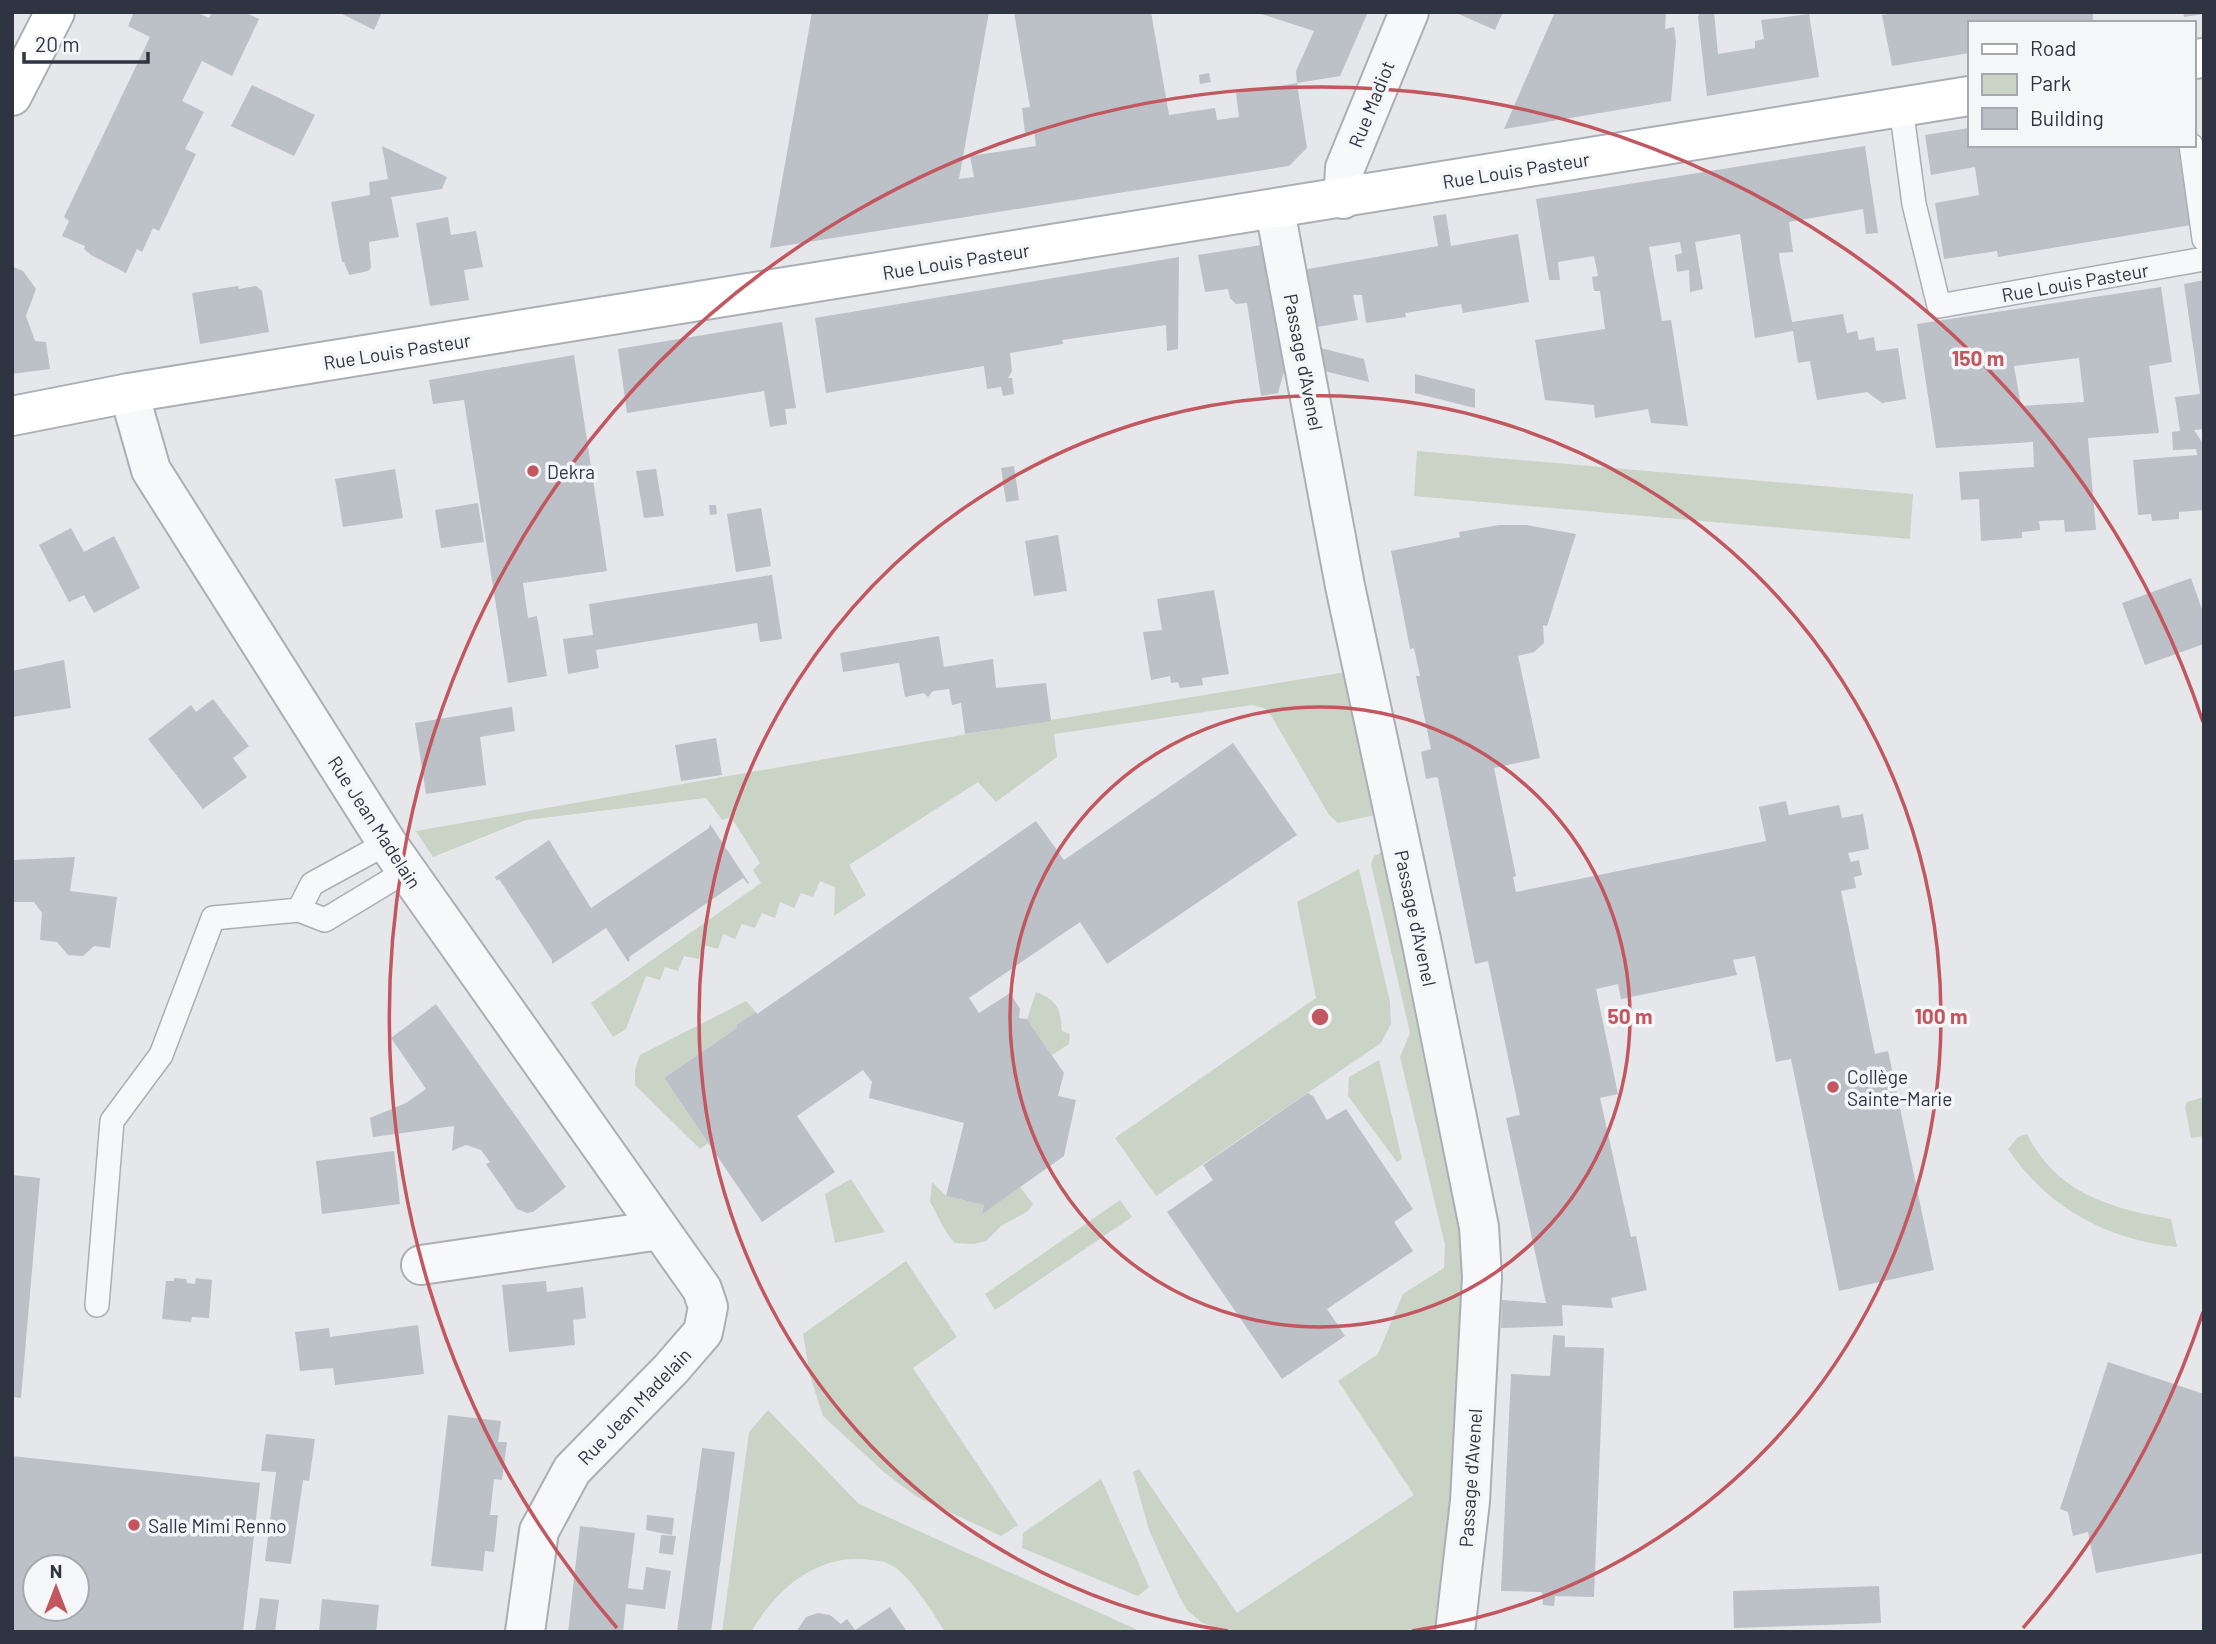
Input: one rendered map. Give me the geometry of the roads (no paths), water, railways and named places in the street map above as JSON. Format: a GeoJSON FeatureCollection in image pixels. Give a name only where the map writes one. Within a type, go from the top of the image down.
{"type":"FeatureCollection","features":[{"type":"Feature","properties":{"kind":"street"},"geometry":{"type":"LineString","coordinates":[[12,96],[55,12]]}},
{"type":"Feature","properties":{"kind":"street","name":"Rue Madiot"},"geometry":{"type":"LineString","coordinates":[[1343,199],[1346,168],[1409,12]]}},
{"type":"Feature","properties":{"kind":"street","name":"Rue Louis Pasteur"},"geometry":{"type":"LineString","coordinates":[[12,416],[129,393],[1968,96]]}},
{"type":"Feature","properties":{"kind":"street","name":"Passage d'Avenel"},"geometry":{"type":"LineString","coordinates":[[1275,210],[1346,586],[1479,1227],[1482,1277],[1470,1501],[1455,1632]]}},
{"type":"Feature","properties":{"kind":"street","name":"Rue Jean Madelain"},"geometry":{"type":"LineString","coordinates":[[129,393],[151,470],[396,857],[702,1289],[708,1307],[703,1332],[671,1369],[572,1470],[539,1531],[525,1632]]}},
{"type":"Feature","properties":{"kind":"street"},"geometry":{"type":"LineString","coordinates":[[421,1265],[660,1230]]}},
{"type":"Feature","properties":{"kind":"lane","name":"Rue Louis Pasteur"},"geometry":{"type":"LineString","coordinates":[[1901,107],[1914,204],[1939,306],[2204,259]]}},
{"type":"Feature","properties":{"kind":"lane"},"geometry":{"type":"LineString","coordinates":[[2191,147],[2204,239]]}},
{"type":"Feature","properties":{"kind":"lane"},"geometry":{"type":"LineString","coordinates":[[299,910],[312,884],[396,857]]}},
{"type":"Feature","properties":{"kind":"lane"},"geometry":{"type":"LineString","coordinates":[[97,1305],[112,1121],[161,1055],[213,918],[299,910],[325,920],[396,857]]}},
{"type":"Feature","properties":{"kind":"place","name":"Dekra"},"geometry":{"type":"Point","coordinates":[533,471]}},
{"type":"Feature","properties":{"kind":"place","name":"Collège Sainte-Marie"},"geometry":{"type":"Point","coordinates":[1833,1087]}},
{"type":"Feature","properties":{"kind":"place","name":"Salle Mimi Renno"},"geometry":{"type":"Point","coordinates":[134,1525]}}]}
